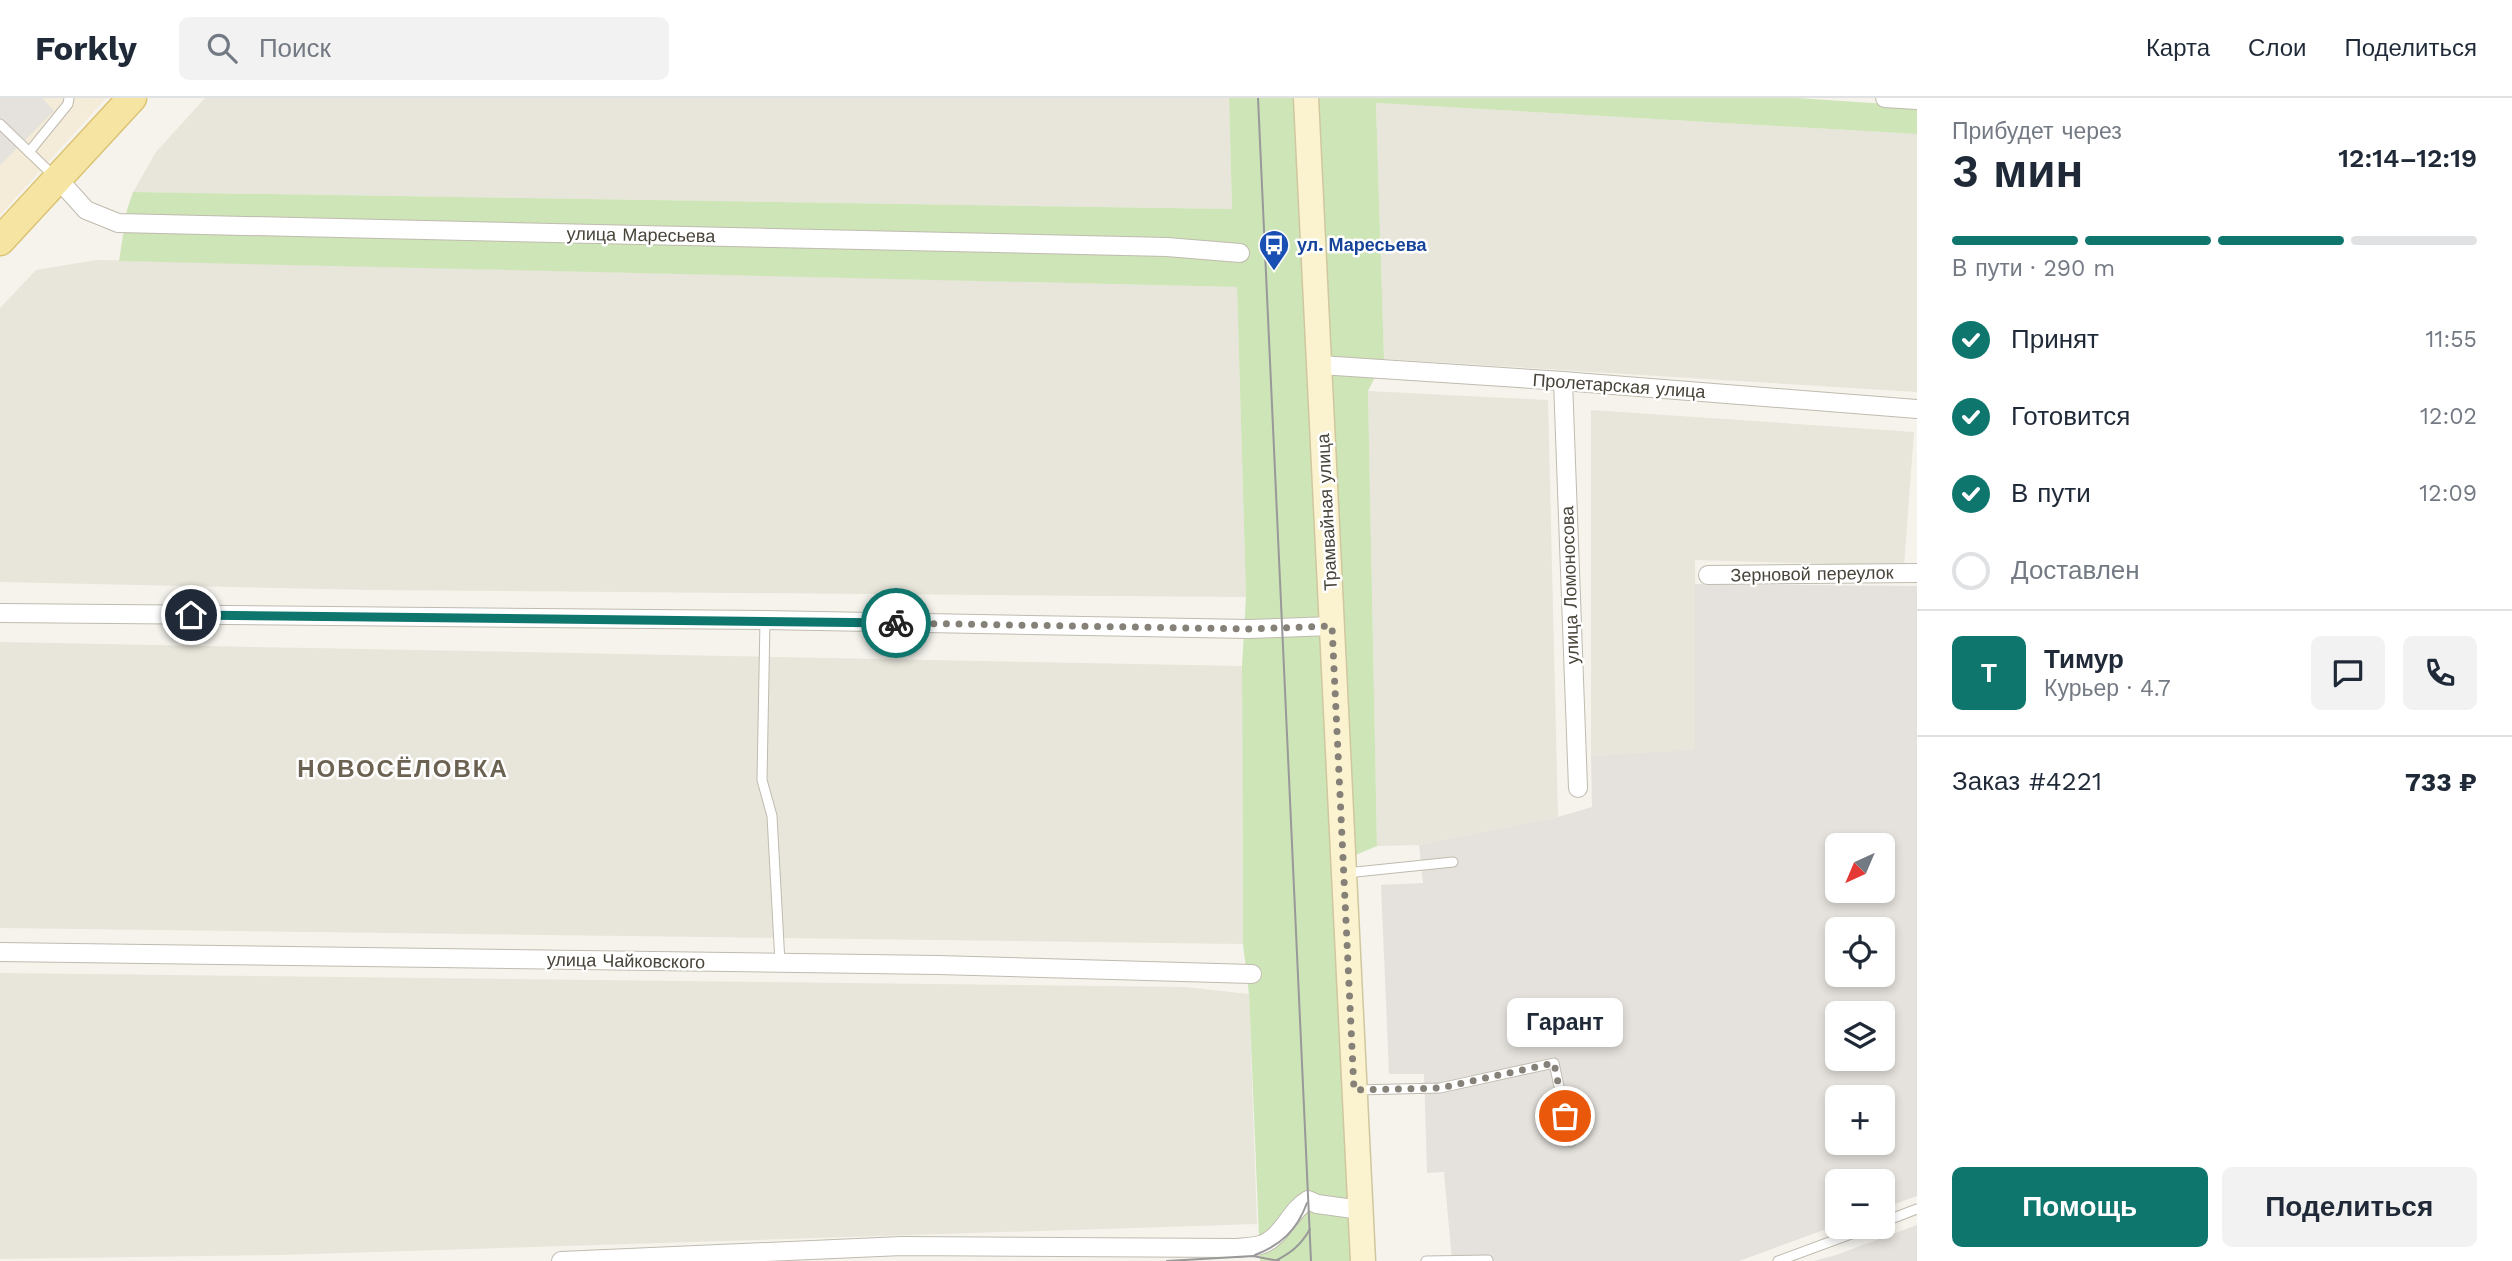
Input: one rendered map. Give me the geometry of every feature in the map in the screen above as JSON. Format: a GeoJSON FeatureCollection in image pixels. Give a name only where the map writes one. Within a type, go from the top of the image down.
{"type":"FeatureCollection","features":[{"type":"Feature","properties":{"kind":"main road"},"geometry":{"type":"LineString","coordinates":[[0,241],[132,98]]}},
{"type":"Feature","properties":{"kind":"main road","name":"Трамвайная улица"},"geometry":{"type":"LineString","coordinates":[[1306,98],[1363,1261]]}},
{"type":"Feature","properties":{"kind":"street"},"geometry":{"type":"LineString","coordinates":[[1885,98],[1917,100]]}},
{"type":"Feature","properties":{"kind":"street","name":"улица Маресьева"},"geometry":{"type":"LineString","coordinates":[[58,179],[86,210],[118,223],[1167,247],[1240,253]]}},
{"type":"Feature","properties":{"kind":"street","name":"Пролетарская улица"},"geometry":{"type":"LineString","coordinates":[[1320,365],[1917,409]]}},
{"type":"Feature","properties":{"kind":"street","name":"улица Ломоносова"},"geometry":{"type":"LineString","coordinates":[[1563,381],[1578,788]]}},
{"type":"Feature","properties":{"kind":"street","name":"Зерновой переулок"},"geometry":{"type":"LineString","coordinates":[[1708,575],[1917,573]]}},
{"type":"Feature","properties":{"kind":"street"},"geometry":{"type":"LineString","coordinates":[[0,613],[765,620],[1249,629],[1332,626]]}},
{"type":"Feature","properties":{"kind":"street","name":"улица Чайковского"},"geometry":{"type":"LineString","coordinates":[[0,952],[780,963],[1252,974]]}},
{"type":"Feature","properties":{"kind":"street"},"geometry":{"type":"LineString","coordinates":[[561,1261],[902,1246],[1237,1248],[1262,1244],[1281,1231],[1299,1206],[1308,1200],[1361,1210]]}},
{"type":"Feature","properties":{"kind":"lane"},"geometry":{"type":"LineString","coordinates":[[29,152],[68,104],[69,98]]}},
{"type":"Feature","properties":{"kind":"lane"},"geometry":{"type":"LineString","coordinates":[[0,124],[58,179]]}},
{"type":"Feature","properties":{"kind":"lane"},"geometry":{"type":"LineString","coordinates":[[765,620],[762,780],[772,816],[780,963]]}},
{"type":"Feature","properties":{"kind":"lane"},"geometry":{"type":"LineString","coordinates":[[1344,873],[1453,862]]}},
{"type":"Feature","properties":{"kind":"lane"},"geometry":{"type":"LineString","coordinates":[[1354,1090],[1440,1088],[1554,1063],[1571,1142]]}},
{"type":"Feature","properties":{"kind":"lane"},"geometry":{"type":"LineString","coordinates":[[1895,1217],[1917,1209]]}},
{"type":"Feature","properties":{"kind":"lane"},"geometry":{"type":"LineString","coordinates":[[1779,1261],[1838,1239]]}},
{"type":"Feature","properties":{"kind":"lane"},"geometry":{"type":"LineString","coordinates":[[1426,1261],[1488,1260]]}},
{"type":"Feature","properties":{"kind":"shaded area"},"geometry":{"type":"Polygon","coordinates":[[[0,98],[106,98],[0,215],[0,98]]]}},
{"type":"Feature","properties":{"kind":"shaded area"},"geometry":{"type":"Polygon","coordinates":[[[0,98],[42,98],[54,111],[0,165],[0,98]]]}},
{"type":"Feature","properties":{"kind":"shaded area"},"geometry":{"type":"Polygon","coordinates":[[[205,98],[1229,98],[1232,209],[133,192],[156,152],[205,98]]]}},
{"type":"Feature","properties":{"kind":"shaded area"},"geometry":{"type":"Polygon","coordinates":[[[1376,103],[1917,134],[1917,392],[1384,359],[1376,103]]]}},
{"type":"Feature","properties":{"kind":"shaded area"},"geometry":{"type":"Polygon","coordinates":[[[97,260],[1237,287],[1246,597],[373,590],[0,582],[0,308],[36,270],[97,260]]]}},
{"type":"Feature","properties":{"kind":"shaded area"},"geometry":{"type":"Polygon","coordinates":[[[1368,391],[1548,400],[1558,817],[1419,845],[1377,846],[1368,391]]]}},
{"type":"Feature","properties":{"kind":"shaded area"},"geometry":{"type":"Polygon","coordinates":[[[1591,410],[1914,432],[1904,566],[1695,560],[1696,751],[1591,756],[1591,410]]]}},
{"type":"Feature","properties":{"kind":"shaded area"},"geometry":{"type":"Polygon","coordinates":[[[1695,584],[1917,586],[1917,1196],[1895,1204],[1895,1169],[1825,1169],[1825,1229],[1739,1261],[1452,1261],[1444,1172],[1427,1173],[1424,1074],[1389,1074],[1381,885],[1423,883],[1419,845],[1558,817],[1592,807],[1591,756],[1695,750],[1695,584]]]}},
{"type":"Feature","properties":{"kind":"shaded area"},"geometry":{"type":"Polygon","coordinates":[[[0,642],[1242,666],[1243,944],[0,928],[0,642]]]}},
{"type":"Feature","properties":{"kind":"shaded area"},"geometry":{"type":"Polygon","coordinates":[[[0,973],[1185,987],[1249,994],[1257,1224],[280,1255],[0,1259],[0,973]]]}},
{"type":"Feature","properties":{"kind":"shaded area"},"geometry":{"type":"Polygon","coordinates":[[[1917,1225],[1917,1261],[1814,1261],[1879,1239],[1895,1239],[1895,1233],[1917,1225]]]}},
{"type":"Feature","properties":{"kind":"green space"},"geometry":{"type":"Polygon","coordinates":[[[1229,98],[1296,98],[1353,1261],[1260,1261],[1249,994],[1243,944],[1242,666],[1246,597],[1237,287],[119,261],[127,210],[133,192],[1232,209],[1229,98]]]}},
{"type":"Feature","properties":{"kind":"green space"},"geometry":{"type":"Polygon","coordinates":[[[1316,98],[1797,98],[1917,106],[1917,134],[1376,103],[1384,359],[1368,391],[1377,846],[1353,856],[1316,98]]]}},
{"type":"Feature","properties":{"kind":"tram line"},"geometry":{"type":"LineString","coordinates":[[1258,98],[1311,1261]]}},
{"type":"Feature","properties":{"kind":"tram line"},"geometry":{"type":"LineString","coordinates":[[1255,1255],[1287,1235],[1307,1203]]}},
{"type":"Feature","properties":{"kind":"tram line"},"geometry":{"type":"LineString","coordinates":[[1275,1261],[1295,1248],[1310,1229]]}},
{"type":"Feature","properties":{"kind":"tram line"},"geometry":{"type":"LineString","coordinates":[[1167,1261],[1253,1256],[1279,1261]]}},
{"type":"Feature","properties":{"kind":"way so far"},"geometry":{"type":"LineString","coordinates":[[896,623],[1249,629],[1332,626],[1354,1090],[1440,1088],[1554,1063],[1565,1116]]}},
{"type":"Feature","properties":{"kind":"place","name":"ул. Маресьева"},"geometry":{"type":"Point","coordinates":[1274,272]}},
{"type":"Feature","properties":{"kind":"place","name":"Гарант"},"geometry":{"type":"Point","coordinates":[1565,1116]}},
{"type":"Feature","properties":{"kind":"district","name":"НОВОСЁЛОВКА"},"geometry":{"type":"Point","coordinates":[403,769]}},
{"type":"Feature","properties":{"kind":"route"},"geometry":{"type":"LineString","coordinates":[[191,615],[896,623]]}}]}
